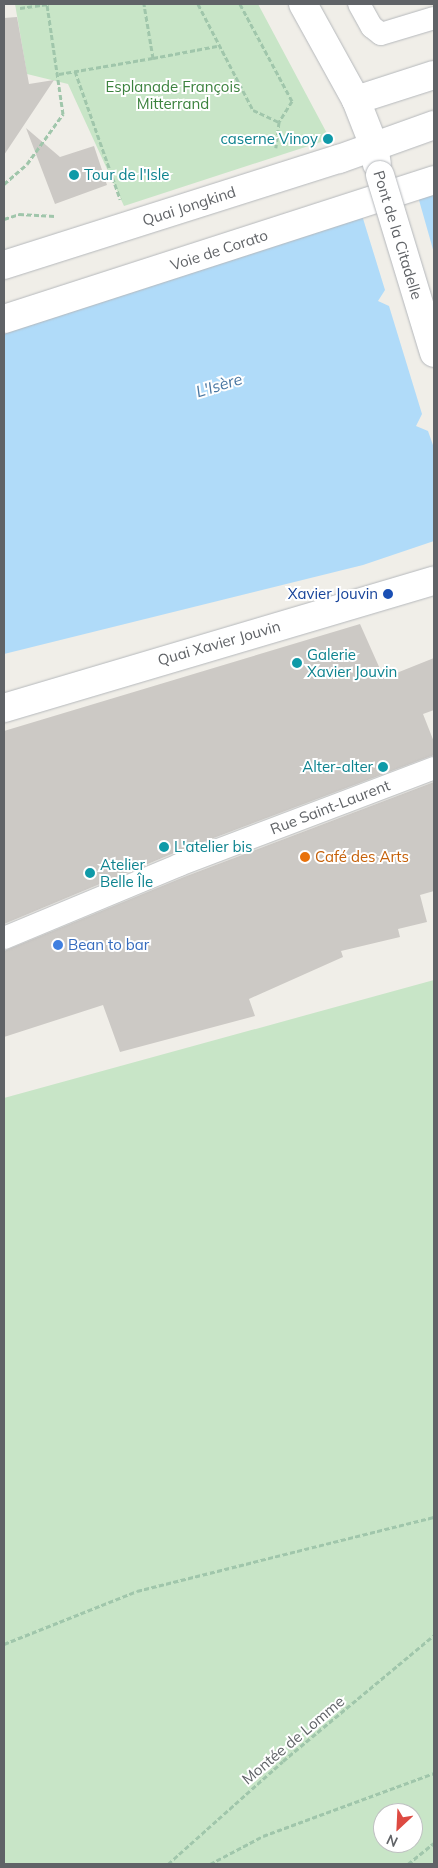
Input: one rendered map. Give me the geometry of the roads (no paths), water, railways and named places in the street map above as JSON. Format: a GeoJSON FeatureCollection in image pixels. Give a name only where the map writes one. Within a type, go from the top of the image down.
{"type":"FeatureCollection","features":[{"type":"Feature","properties":{"kind":"main road","name":"Pont de la Citadelle"},"geometry":{"type":"LineString","coordinates":[[303,4],[356,100],[374,146],[380,175],[434,353]]}},
{"type":"Feature","properties":{"kind":"main road"},"geometry":{"type":"LineString","coordinates":[[356,100],[434,75]]}},
{"type":"Feature","properties":{"kind":"main road","name":"Quai Jongkind"},"geometry":{"type":"LineString","coordinates":[[4,265],[434,125]]}},
{"type":"Feature","properties":{"kind":"main road","name":"Voie de Corato"},"geometry":{"type":"LineString","coordinates":[[4,319],[434,180]]}},
{"type":"Feature","properties":{"kind":"main road","name":"Quai Xavier Jouvin"},"geometry":{"type":"LineString","coordinates":[[4,708],[434,581]]}},
{"type":"Feature","properties":{"kind":"street"},"geometry":{"type":"LineString","coordinates":[[359,4],[372,27],[382,34],[434,18]]}},
{"type":"Feature","properties":{"kind":"street","name":"Rue Saint-Laurent"},"geometry":{"type":"LineString","coordinates":[[4,938],[179,864],[434,768]]}},
{"type":"Feature","properties":{"kind":"water","name":"L'Isère"},"geometry":{"type":"Polygon","coordinates":[[[434,190],[434,541],[363,565],[4,654],[4,331],[434,190]]]}},
{"type":"Feature","properties":{"kind":"place","name":"caserne Vinoy"},"geometry":{"type":"Point","coordinates":[328,139]}},
{"type":"Feature","properties":{"kind":"place","name":"Tour de l'Isle"},"geometry":{"type":"Point","coordinates":[74,175]}},
{"type":"Feature","properties":{"kind":"place","name":"Xavier Jouvin"},"geometry":{"type":"Point","coordinates":[388,594]}},
{"type":"Feature","properties":{"kind":"place","name":"Galerie Xavier Jouvin"},"geometry":{"type":"Point","coordinates":[297,663]}},
{"type":"Feature","properties":{"kind":"place","name":"Alter-alter"},"geometry":{"type":"Point","coordinates":[383,767]}},
{"type":"Feature","properties":{"kind":"place","name":"L'atelier bis"},"geometry":{"type":"Point","coordinates":[164,847]}},
{"type":"Feature","properties":{"kind":"place","name":"Café des Arts"},"geometry":{"type":"Point","coordinates":[305,857]}},
{"type":"Feature","properties":{"kind":"place","name":"Atelier Belle Île"},"geometry":{"type":"Point","coordinates":[90,873]}},
{"type":"Feature","properties":{"kind":"place","name":"Bean to bar"},"geometry":{"type":"Point","coordinates":[58,945]}},
{"type":"Feature","properties":{"kind":"park label","name":"Esplanade François Mitterrand"},"geometry":{"type":"Point","coordinates":[173,94]}}]}
